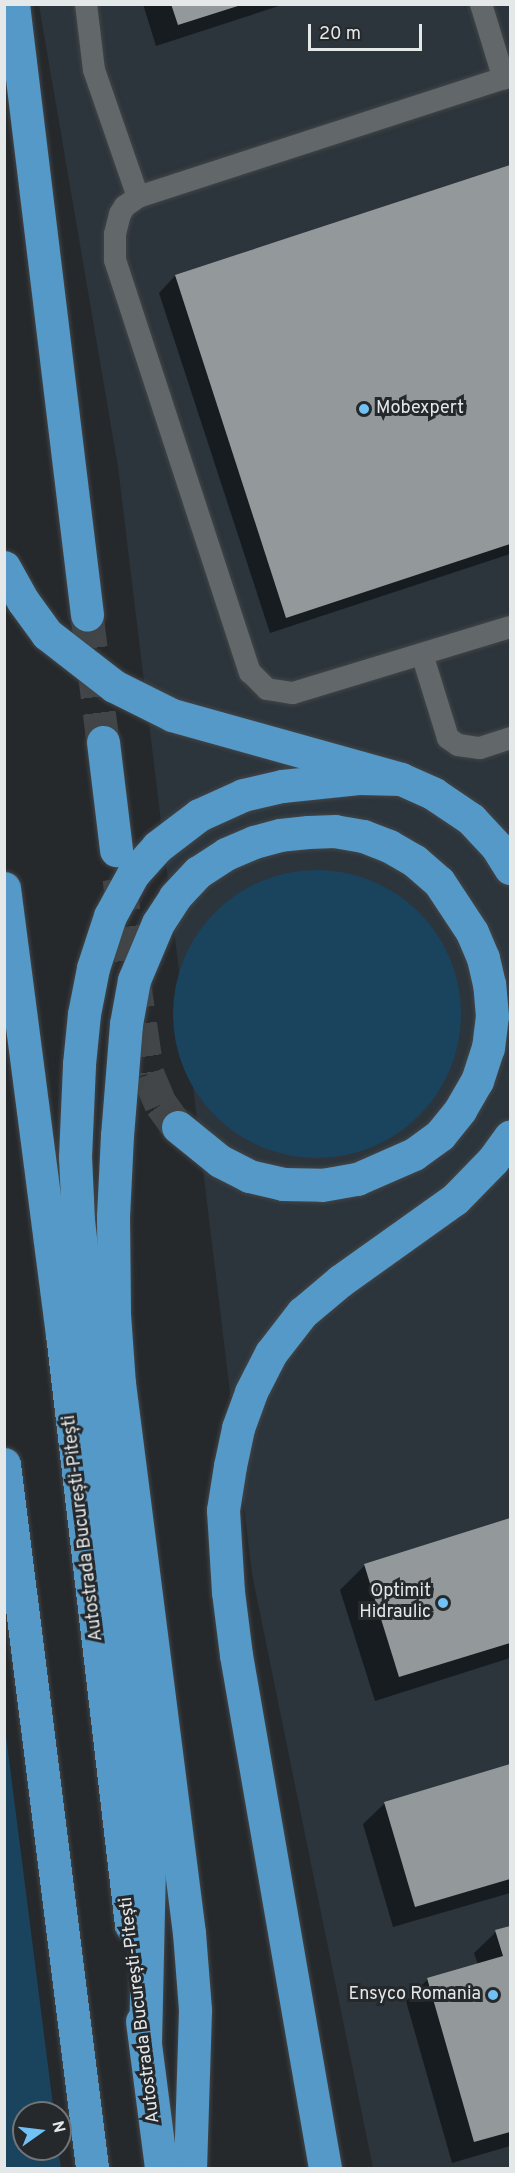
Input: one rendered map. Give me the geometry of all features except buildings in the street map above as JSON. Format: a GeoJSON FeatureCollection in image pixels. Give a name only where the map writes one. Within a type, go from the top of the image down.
{"type":"FeatureCollection","features":[{"type":"Feature","properties":{"kind":"highway"},"geometry":{"type":"LineString","coordinates":[[13,4],[87,615]]}},
{"type":"Feature","properties":{"kind":"highway"},"geometry":{"type":"LineString","coordinates":[[4,567],[23,601],[47,634],[114,686],[172,715],[401,779],[434,794],[471,819],[497,847],[510,868]]}},
{"type":"Feature","properties":{"kind":"highway"},"geometry":{"type":"LineString","coordinates":[[103,742],[116,850]]}},
{"type":"Feature","properties":{"kind":"highway"},"geometry":{"type":"LineString","coordinates":[[145,2042],[149,1861],[78,1220],[75,1157],[79,1064],[84,1014],[93,968],[110,916],[133,874],[157,847],[199,815],[243,795],[282,786],[359,778],[401,779]]}},
{"type":"Feature","properties":{"kind":"highway"},"geometry":{"type":"LineString","coordinates":[[177,1127],[220,1161],[249,1176],[284,1184],[322,1185],[357,1179],[414,1154],[440,1135],[460,1110],[477,1081],[488,1048],[492,1016],[489,984],[480,949],[458,906],[439,882],[415,861],[363,836],[335,831],[308,832],[279,835],[254,842],[226,854],[198,872],[175,897],[144,953],[132,991],[126,1024],[117,1135],[113,1216],[114,1314],[119,1383],[189,1932],[195,2010],[190,2169]]}},
{"type":"Feature","properties":{"kind":"highway","name":"Autostrada București-Pitești"},"geometry":{"type":"LineString","coordinates":[[4,888],[62,1334],[161,2169]]}},
{"type":"Feature","properties":{"kind":"highway"},"geometry":{"type":"LineString","coordinates":[[325,2169],[236,1655],[228,1592],[223,1510],[230,1466],[238,1428],[252,1392],[271,1353],[302,1313],[340,1281],[455,1199],[494,1160],[510,1137]]}},
{"type":"Feature","properties":{"kind":"highway"},"geometry":{"type":"LineString","coordinates":[[4,1464],[92,2169]]}},
{"type":"Feature","properties":{"kind":"lane"},"geometry":{"type":"LineString","coordinates":[[86,4],[94,70],[138,198]]}},
{"type":"Feature","properties":{"kind":"lane"},"geometry":{"type":"LineString","coordinates":[[480,4],[507,77],[138,198],[125,206],[120,214],[115,234],[115,260],[250,672],[267,689],[293,693],[510,627]]}},
{"type":"Feature","properties":{"kind":"lane"},"geometry":{"type":"LineString","coordinates":[[422,654],[448,738],[458,745],[480,748],[510,738]]}},
{"type":"Feature","properties":{"kind":"shaded area"},"geometry":{"type":"Polygon","coordinates":[[[39,5],[510,5],[510,2168],[373,2168],[252,1574],[118,467],[39,5]]]}},
{"type":"Feature","properties":{"kind":"shaded area"},"geometry":{"type":"Polygon","coordinates":[[[317,870],[345,873],[372,881],[385,887],[419,912],[444,946],[450,959],[458,986],[461,1014],[458,1042],[450,1069],[444,1082],[419,1116],[385,1141],[372,1147],[345,1155],[317,1158],[289,1155],[262,1147],[249,1141],[215,1116],[190,1082],[184,1069],[176,1042],[173,1014],[176,986],[184,959],[190,946],[215,912],[249,887],[262,881],[289,873],[317,870]]]}},
{"type":"Feature","properties":{"kind":"shaded area"},"geometry":{"type":"Polygon","coordinates":[[[4,1720],[52,2101],[12,2101],[12,2161],[60,2161],[61,2168],[5,2168],[4,1720]]]}},
{"type":"Feature","properties":{"kind":"tunnel"},"geometry":{"type":"LineString","coordinates":[[87,615],[103,742]]}},
{"type":"Feature","properties":{"kind":"tunnel"},"geometry":{"type":"LineString","coordinates":[[119,878],[148,1074],[161,1104],[178,1127]]}},
{"type":"Feature","properties":{"kind":"place","name":"Mobexpert"},"geometry":{"type":"Point","coordinates":[364,409]}},
{"type":"Feature","properties":{"kind":"place","name":"Optimit Hidraulic"},"geometry":{"type":"Point","coordinates":[443,1603]}},
{"type":"Feature","properties":{"kind":"place","name":"Ensyco Romania"},"geometry":{"type":"Point","coordinates":[493,1995]}}]}
